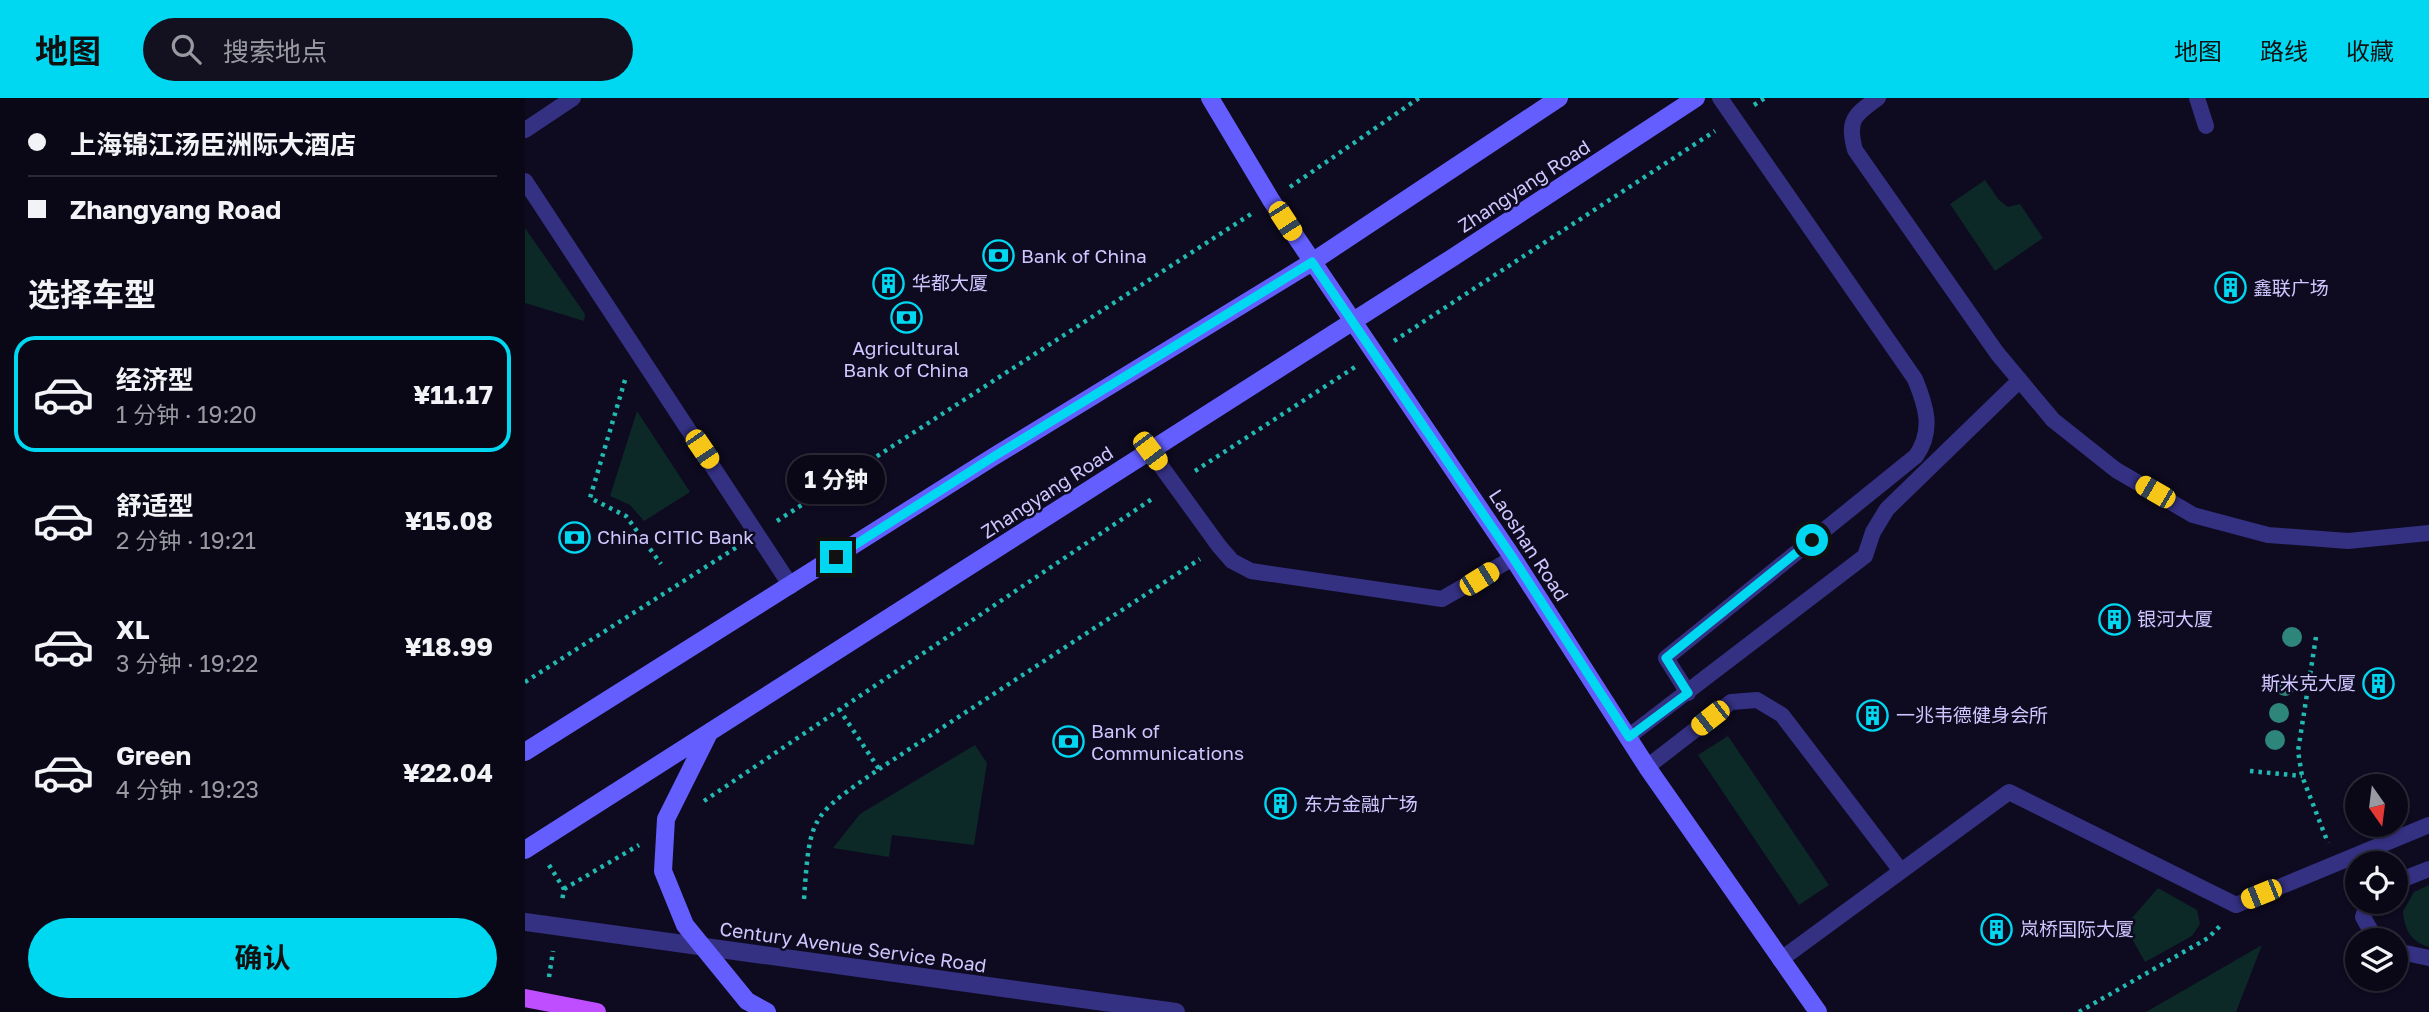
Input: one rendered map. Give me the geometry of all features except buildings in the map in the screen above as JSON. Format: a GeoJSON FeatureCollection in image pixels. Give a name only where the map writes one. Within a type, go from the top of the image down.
{"type":"FeatureCollection","features":[{"type":"Feature","properties":{"kind":"main road","name":"Laoshan Road"},"geometry":{"type":"LineString","coordinates":[[1210,98],[1271,200],[1513,558],[1647,767],[1818,1012]]}},
{"type":"Feature","properties":{"kind":"main road"},"geometry":{"type":"LineString","coordinates":[[525,752],[993,457],[1312,262],[1559,98]]}},
{"type":"Feature","properties":{"kind":"main road","name":"Zhangyang Road"},"geometry":{"type":"LineString","coordinates":[[525,850],[1353,322],[1696,98]]}},
{"type":"Feature","properties":{"kind":"main road"},"geometry":{"type":"LineString","coordinates":[[525,739],[632,686]]}},
{"type":"Feature","properties":{"kind":"main road"},"geometry":{"type":"LineString","coordinates":[[709,733],[666,819],[663,871],[685,925],[747,1001],[767,1012]]}},
{"type":"Feature","properties":{"kind":"main road"},"geometry":{"type":"LineString","coordinates":[[525,998],[597,1012]]}},
{"type":"Feature","properties":{"kind":"street","name":"Century Avenue Service Road"},"geometry":{"type":"LineString","coordinates":[[525,922],[1176,1012]]}},
{"type":"Feature","properties":{"kind":"lane"},"geometry":{"type":"LineString","coordinates":[[525,130],[573,98]]}},
{"type":"Feature","properties":{"kind":"lane"},"geometry":{"type":"LineString","coordinates":[[1688,693],[1666,658],[1916,456],[1927,431],[1926,406],[1915,379],[1720,98]]}},
{"type":"Feature","properties":{"kind":"lane"},"geometry":{"type":"LineString","coordinates":[[1878,98],[1858,112],[1850,130],[1855,150],[1997,354],[2053,420],[2116,470],[2193,515],[2269,535],[2348,541],[2429,533]]}},
{"type":"Feature","properties":{"kind":"lane"},"geometry":{"type":"LineString","coordinates":[[2197,98],[2206,126]]}},
{"type":"Feature","properties":{"kind":"lane"},"geometry":{"type":"LineString","coordinates":[[525,181],[792,586]]}},
{"type":"Feature","properties":{"kind":"lane"},"geometry":{"type":"LineString","coordinates":[[1629,737],[1865,556],[1873,532],[1887,509],[2020,380]]}},
{"type":"Feature","properties":{"kind":"lane"},"geometry":{"type":"LineString","coordinates":[[1150,451],[1219,546],[1232,561],[1251,571],[1442,599],[1513,558]]}},
{"type":"Feature","properties":{"kind":"lane"},"geometry":{"type":"LineString","coordinates":[[1647,767],[1731,702],[1757,699],[1782,715],[1901,871]]}},
{"type":"Feature","properties":{"kind":"lane"},"geometry":{"type":"LineString","coordinates":[[1780,960],[2009,792],[2235,905],[2429,825]]}},
{"type":"Feature","properties":{"kind":"lane"},"geometry":{"type":"LineString","coordinates":[[2408,877],[2429,869]]}},
{"type":"Feature","properties":{"kind":"lane"},"geometry":{"type":"LineString","coordinates":[[2408,954],[2429,958]]}},
{"type":"Feature","properties":{"kind":"path"},"geometry":{"type":"LineString","coordinates":[[525,682],[1183,260],[1419,98]]}},
{"type":"Feature","properties":{"kind":"path"},"geometry":{"type":"LineString","coordinates":[[627,374],[590,498],[626,516],[661,564]]}},
{"type":"Feature","properties":{"kind":"path"},"geometry":{"type":"LineString","coordinates":[[804,899],[808,843],[815,820],[831,802],[1219,546]]}},
{"type":"Feature","properties":{"kind":"path"},"geometry":{"type":"LineString","coordinates":[[2316,637],[2298,751],[2302,776],[2337,863]]}},
{"type":"Feature","properties":{"kind":"path"},"geometry":{"type":"LineString","coordinates":[[839,709],[879,769]]}},
{"type":"Feature","properties":{"kind":"path"},"geometry":{"type":"LineString","coordinates":[[2250,771],[2302,776]]}},
{"type":"Feature","properties":{"kind":"path"},"geometry":{"type":"LineString","coordinates":[[2079,1012],[2208,938],[2225,922],[2235,905]]}},
{"type":"Feature","properties":{"kind":"green space"},"geometry":{"type":"Polygon","coordinates":[[[1985,180],[1999,200],[2008,207],[2020,204],[2043,238],[1995,271],[1950,204],[1985,180]]]}},
{"type":"Feature","properties":{"kind":"green space"},"geometry":{"type":"Polygon","coordinates":[[[525,228],[585,314],[584,321],[525,303],[525,228]]]}},
{"type":"Feature","properties":{"kind":"green space"},"geometry":{"type":"Polygon","coordinates":[[[637,411],[690,492],[644,521],[630,505],[610,496],[637,411]]]}},
{"type":"Feature","properties":{"kind":"green space"},"geometry":{"type":"Polygon","coordinates":[[[1728,736],[1829,885],[1799,905],[1698,755],[1728,736]]]}},
{"type":"Feature","properties":{"kind":"green space"},"geometry":{"type":"Polygon","coordinates":[[[975,745],[987,763],[974,845],[892,835],[889,857],[833,848],[860,814],[975,745]]]}},
{"type":"Feature","properties":{"kind":"green space"},"geometry":{"type":"Polygon","coordinates":[[[2429,885],[2429,947],[2417,942],[2405,924],[2403,914],[2408,914],[2408,902],[2414,892],[2429,885]]]}},
{"type":"Feature","properties":{"kind":"green space"},"geometry":{"type":"Polygon","coordinates":[[[2158,888],[2197,910],[2200,924],[2192,936],[2145,962],[2125,926],[2158,888]]]}},
{"type":"Feature","properties":{"kind":"green space"},"geometry":{"type":"Polygon","coordinates":[[[2262,945],[2236,1012],[2146,1012],[2262,945]]]}},
{"type":"Feature","properties":{"kind":"place","name":"Bank of China"},"geometry":{"type":"Point","coordinates":[998,256]}},
{"type":"Feature","properties":{"kind":"place","name":"华都大厦"},"geometry":{"type":"Point","coordinates":[889,283]}},
{"type":"Feature","properties":{"kind":"place","name":"鑫联广场"},"geometry":{"type":"Point","coordinates":[2230,288]}},
{"type":"Feature","properties":{"kind":"place","name":"Agricultural Bank of China"},"geometry":{"type":"Point","coordinates":[906,317]}},
{"type":"Feature","properties":{"kind":"place","name":"China CITIC Bank"},"geometry":{"type":"Point","coordinates":[574,537]}},
{"type":"Feature","properties":{"kind":"place","name":"银河大厦"},"geometry":{"type":"Point","coordinates":[2114,619]}},
{"type":"Feature","properties":{"kind":"place","name":"斯米克大厦"},"geometry":{"type":"Point","coordinates":[2379,683]}},
{"type":"Feature","properties":{"kind":"place","name":"一兆韦德健身会所"},"geometry":{"type":"Point","coordinates":[1873,715]}},
{"type":"Feature","properties":{"kind":"place","name":"Bank of Communications"},"geometry":{"type":"Point","coordinates":[1068,742]}},
{"type":"Feature","properties":{"kind":"place","name":"东方金融广场"},"geometry":{"type":"Point","coordinates":[1281,804]}},
{"type":"Feature","properties":{"kind":"place","name":"岚桥国际大厦"},"geometry":{"type":"Point","coordinates":[1997,929]}},
{"type":"Feature","properties":{"kind":"route"},"geometry":{"type":"LineString","coordinates":[[836,557],[993,457],[1312,262],[1513,558],[1629,737],[1688,693],[1666,658],[1812,540]]}}]}
